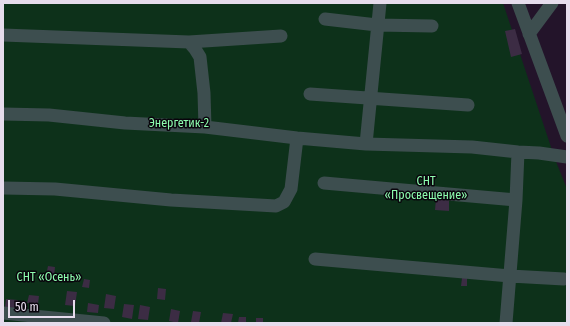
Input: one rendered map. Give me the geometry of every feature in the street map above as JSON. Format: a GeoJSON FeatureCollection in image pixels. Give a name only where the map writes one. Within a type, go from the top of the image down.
{"type":"FeatureCollection","features":[{"type":"Feature","properties":{"kind":"street"},"geometry":{"type":"LineString","coordinates":[[366,144],[380,3]]}},
{"type":"Feature","properties":{"kind":"street"},"geometry":{"type":"LineString","coordinates":[[518,3],[567,136]]}},
{"type":"Feature","properties":{"kind":"street"},"geometry":{"type":"LineString","coordinates":[[529,34],[552,3]]}},
{"type":"Feature","properties":{"kind":"street"},"geometry":{"type":"LineString","coordinates":[[325,19],[378,25],[432,26]]}},
{"type":"Feature","properties":{"kind":"street"},"geometry":{"type":"LineString","coordinates":[[3,35],[189,42],[281,36]]}},
{"type":"Feature","properties":{"kind":"street"},"geometry":{"type":"LineString","coordinates":[[189,42],[200,57],[204,93],[205,127]]}},
{"type":"Feature","properties":{"kind":"street"},"geometry":{"type":"LineString","coordinates":[[310,94],[468,105]]}},
{"type":"Feature","properties":{"kind":"street"},"geometry":{"type":"LineString","coordinates":[[3,114],[49,115],[125,123],[205,127],[297,138],[366,144],[472,147],[567,157]]}},
{"type":"Feature","properties":{"kind":"street"},"geometry":{"type":"LineString","coordinates":[[3,188],[56,189],[170,200],[276,206],[284,202],[291,189],[297,138]]}},
{"type":"Feature","properties":{"kind":"street"},"geometry":{"type":"LineString","coordinates":[[506,323],[516,200],[518,152]]}},
{"type":"Feature","properties":{"kind":"street"},"geometry":{"type":"LineString","coordinates":[[324,183],[516,200]]}},
{"type":"Feature","properties":{"kind":"street"},"geometry":{"type":"LineString","coordinates":[[315,259],[510,276],[564,279]]}},
{"type":"Feature","properties":{"kind":"street"},"geometry":{"type":"LineString","coordinates":[[3,313],[104,323]]}},
{"type":"Feature","properties":{"kind":"green space"},"geometry":{"type":"Polygon","coordinates":[[[3,3],[503,3],[555,159],[567,189],[567,323],[3,323],[3,3]]]}},
{"type":"Feature","properties":{"kind":"building"},"geometry":{"type":"Polygon","coordinates":[[[515,29],[522,54],[511,57],[505,31],[515,29]]]}},
{"type":"Feature","properties":{"kind":"building"},"geometry":{"type":"Polygon","coordinates":[[[436,199],[449,200],[449,211],[435,210],[436,199]]]}},
{"type":"Feature","properties":{"kind":"building"},"geometry":{"type":"Polygon","coordinates":[[[48,266],[55,267],[54,277],[46,276],[48,266]]]}},
{"type":"Feature","properties":{"kind":"building"},"geometry":{"type":"Polygon","coordinates":[[[462,278],[467,278],[467,286],[461,286],[462,278]]]}},
{"type":"Feature","properties":{"kind":"building"},"geometry":{"type":"Polygon","coordinates":[[[84,279],[90,280],[89,288],[82,287],[84,279]]]}},
{"type":"Feature","properties":{"kind":"building"},"geometry":{"type":"Polygon","coordinates":[[[158,288],[166,289],[165,300],[157,299],[158,288]]]}},
{"type":"Feature","properties":{"kind":"building"},"geometry":{"type":"Polygon","coordinates":[[[67,291],[77,292],[75,306],[65,305],[67,291]]]}},
{"type":"Feature","properties":{"kind":"building"},"geometry":{"type":"Polygon","coordinates":[[[106,294],[116,296],[114,309],[104,308],[106,294]]]}},
{"type":"Feature","properties":{"kind":"building"},"geometry":{"type":"Polygon","coordinates":[[[29,295],[39,296],[38,304],[27,303],[29,295]]]}},
{"type":"Feature","properties":{"kind":"building"},"geometry":{"type":"Polygon","coordinates":[[[6,299],[18,300],[17,309],[5,307],[6,299]]]}},
{"type":"Feature","properties":{"kind":"building"},"geometry":{"type":"Polygon","coordinates":[[[88,303],[99,305],[98,313],[87,312],[88,303]]]}},
{"type":"Feature","properties":{"kind":"building"},"geometry":{"type":"Polygon","coordinates":[[[124,304],[134,305],[132,319],[122,317],[124,304]]]}},
{"type":"Feature","properties":{"kind":"building"},"geometry":{"type":"Polygon","coordinates":[[[140,305],[150,307],[148,320],[138,319],[140,305]]]}},
{"type":"Feature","properties":{"kind":"building"},"geometry":{"type":"Polygon","coordinates":[[[171,309],[180,311],[178,323],[169,321],[171,309]]]}},
{"type":"Feature","properties":{"kind":"building"},"geometry":{"type":"Polygon","coordinates":[[[193,311],[201,312],[199,323],[191,322],[193,311]]]}},
{"type":"Feature","properties":{"kind":"building"},"geometry":{"type":"Polygon","coordinates":[[[223,313],[233,314],[231,323],[221,323],[223,313]]]}},
{"type":"Feature","properties":{"kind":"building"},"geometry":{"type":"Polygon","coordinates":[[[239,317],[246,317],[246,323],[238,323],[239,317]]]}},
{"type":"Feature","properties":{"kind":"building"},"geometry":{"type":"Polygon","coordinates":[[[256,318],[263,318],[263,323],[256,323],[256,318]]]}},
{"type":"Feature","properties":{"kind":"park label","name":"Энергетик-2"},"geometry":{"type":"Point","coordinates":[179,124]}},
{"type":"Feature","properties":{"kind":"park label","name":"СНТ «Просвещение»"},"geometry":{"type":"Point","coordinates":[426,189]}},
{"type":"Feature","properties":{"kind":"park label","name":"СНТ «Осень»"},"geometry":{"type":"Point","coordinates":[49,278]}}]}
